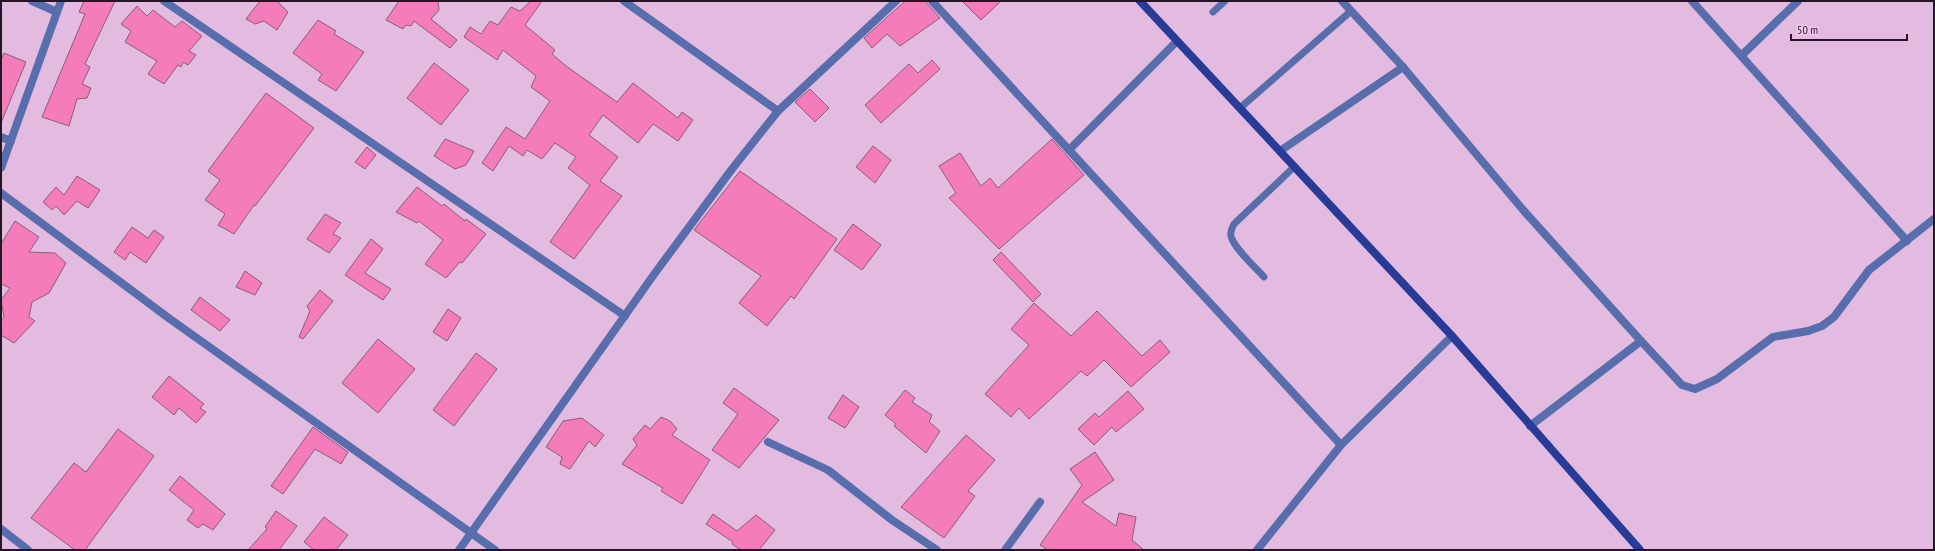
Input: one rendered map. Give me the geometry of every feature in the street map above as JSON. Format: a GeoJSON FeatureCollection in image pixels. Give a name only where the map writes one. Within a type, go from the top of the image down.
{"type":"FeatureCollection","features":[{"type":"Feature","properties":{"kind":"street"},"geometry":{"type":"LineString","coordinates":[[32,1],[57,12]]}},
{"type":"Feature","properties":{"kind":"street"},"geometry":{"type":"LineString","coordinates":[[1,168],[61,1]]}},
{"type":"Feature","properties":{"kind":"street"},"geometry":{"type":"LineString","coordinates":[[164,1],[625,316]]}},
{"type":"Feature","properties":{"kind":"street"},"geometry":{"type":"LineString","coordinates":[[624,1],[778,111]]}},
{"type":"Feature","properties":{"kind":"street"},"geometry":{"type":"LineString","coordinates":[[459,550],[696,217],[778,111],[896,1]]}},
{"type":"Feature","properties":{"kind":"street"},"geometry":{"type":"LineString","coordinates":[[932,1],[1341,445]]}},
{"type":"Feature","properties":{"kind":"street"},"geometry":{"type":"LineString","coordinates":[[1140,1],[1452,336],[1640,550]]}},
{"type":"Feature","properties":{"kind":"street"},"geometry":{"type":"LineString","coordinates":[[1342,1],[1403,67],[1524,211],[1682,385],[1695,389],[1705,385],[1717,378],[1773,337],[1808,331],[1822,326],[1834,317],[1869,270],[1934,219]]}},
{"type":"Feature","properties":{"kind":"street"},"geometry":{"type":"LineString","coordinates":[[1692,1],[1742,55],[1907,241]]}},
{"type":"Feature","properties":{"kind":"street"},"geometry":{"type":"LineString","coordinates":[[1742,55],[1798,1]]}},
{"type":"Feature","properties":{"kind":"street"},"geometry":{"type":"LineString","coordinates":[[1069,150],[1177,42]]}},
{"type":"Feature","properties":{"kind":"street"},"geometry":{"type":"LineString","coordinates":[[1280,151],[1403,67]]}},
{"type":"Feature","properties":{"kind":"street"},"geometry":{"type":"LineString","coordinates":[[1,137],[11,141]]}},
{"type":"Feature","properties":{"kind":"street"},"geometry":{"type":"LineString","coordinates":[[1,193],[170,319],[495,550]]}},
{"type":"Feature","properties":{"kind":"street"},"geometry":{"type":"LineString","coordinates":[[1257,550],[1341,445],[1452,336]]}},
{"type":"Feature","properties":{"kind":"street"},"geometry":{"type":"LineString","coordinates":[[1530,426],[1641,341]]}},
{"type":"Feature","properties":{"kind":"street"},"geometry":{"type":"LineString","coordinates":[[768,442],[828,470],[892,520],[937,550]]}},
{"type":"Feature","properties":{"kind":"street"},"geometry":{"type":"LineString","coordinates":[[1005,550],[1040,502]]}},
{"type":"Feature","properties":{"kind":"street"},"geometry":{"type":"LineString","coordinates":[[1,529],[28,550]]}},
{"type":"Feature","properties":{"kind":"lane"},"geometry":{"type":"LineString","coordinates":[[1213,12],[1224,1]]}},
{"type":"Feature","properties":{"kind":"lane"},"geometry":{"type":"LineString","coordinates":[[1240,108],[1351,11]]}},
{"type":"Feature","properties":{"kind":"lane"},"geometry":{"type":"LineString","coordinates":[[1264,277],[1235,244],[1231,237],[1231,231],[1234,224],[1294,167]]}},
{"type":"Feature","properties":{"kind":"building"},"geometry":{"type":"Polygon","coordinates":[[[84,1],[115,1],[85,64],[90,67],[82,84],[91,88],[87,98],[77,99],[69,126],[42,117],[85,14],[79,12],[84,1]]]}},
{"type":"Feature","properties":{"kind":"building"},"geometry":{"type":"Polygon","coordinates":[[[260,1],[277,1],[288,12],[277,30],[264,21],[255,24],[246,19],[260,1]]]}},
{"type":"Feature","properties":{"kind":"building"},"geometry":{"type":"Polygon","coordinates":[[[399,1],[438,1],[439,10],[431,19],[457,40],[450,48],[414,21],[411,26],[406,25],[403,29],[386,20],[399,1]]]}},
{"type":"Feature","properties":{"kind":"building"},"geometry":{"type":"Polygon","coordinates":[[[531,1],[542,1],[525,25],[555,50],[552,54],[566,66],[617,102],[633,83],[678,118],[682,112],[693,120],[678,141],[653,124],[638,143],[603,115],[589,135],[618,157],[600,181],[622,196],[574,259],[550,242],[590,185],[568,168],[576,157],[555,143],[542,159],[527,150],[523,156],[509,146],[493,171],[482,163],[506,127],[525,139],[550,101],[531,87],[536,76],[503,50],[497,60],[464,37],[470,27],[481,34],[490,21],[498,25],[511,7],[520,11],[531,1]]]}},
{"type":"Feature","properties":{"kind":"building"},"geometry":{"type":"Polygon","coordinates":[[[905,1],[925,1],[940,18],[900,46],[887,34],[872,48],[864,38],[905,1]]]}},
{"type":"Feature","properties":{"kind":"building"},"geometry":{"type":"Polygon","coordinates":[[[962,1],[1001,1],[981,20],[962,1]]]}},
{"type":"Feature","properties":{"kind":"building"},"geometry":{"type":"Polygon","coordinates":[[[137,6],[147,16],[153,10],[175,27],[182,21],[202,36],[189,51],[196,55],[188,65],[183,62],[181,67],[178,65],[164,84],[148,74],[157,61],[125,42],[131,31],[121,24],[137,6]]]}},
{"type":"Feature","properties":{"kind":"building"},"geometry":{"type":"Polygon","coordinates":[[[318,20],[336,31],[334,34],[364,52],[336,91],[318,80],[322,74],[293,53],[318,20]]]}},
{"type":"Feature","properties":{"kind":"building"},"geometry":{"type":"Polygon","coordinates":[[[4,53],[26,62],[1,123],[1,60],[4,53]]]}},
{"type":"Feature","properties":{"kind":"building"},"geometry":{"type":"Polygon","coordinates":[[[932,60],[940,69],[881,123],[865,105],[909,64],[918,73],[932,60]]]}},
{"type":"Feature","properties":{"kind":"building"},"geometry":{"type":"Polygon","coordinates":[[[434,63],[469,90],[441,125],[407,98],[434,63]]]}},
{"type":"Feature","properties":{"kind":"building"},"geometry":{"type":"Polygon","coordinates":[[[810,89],[829,108],[815,122],[795,102],[810,89]]]}},
{"type":"Feature","properties":{"kind":"building"},"geometry":{"type":"Polygon","coordinates":[[[266,93],[314,128],[255,206],[254,205],[234,234],[218,225],[225,214],[205,200],[220,180],[208,171],[266,93]]]}},
{"type":"Feature","properties":{"kind":"building"},"geometry":{"type":"Polygon","coordinates":[[[445,139],[474,151],[466,165],[455,169],[434,156],[445,139]]]}},
{"type":"Feature","properties":{"kind":"building"},"geometry":{"type":"Polygon","coordinates":[[[1052,139],[1084,175],[999,249],[949,198],[956,193],[939,166],[960,153],[981,186],[990,178],[998,188],[1052,139]]]}},
{"type":"Feature","properties":{"kind":"building"},"geometry":{"type":"Polygon","coordinates":[[[873,146],[891,160],[875,183],[856,167],[873,146]]]}},
{"type":"Feature","properties":{"kind":"building"},"geometry":{"type":"Polygon","coordinates":[[[367,147],[376,155],[365,169],[355,162],[367,147]]]}},
{"type":"Feature","properties":{"kind":"building"},"geometry":{"type":"Polygon","coordinates":[[[740,171],[837,239],[794,299],[791,296],[767,326],[739,303],[761,276],[694,230],[740,171]]]}},
{"type":"Feature","properties":{"kind":"building"},"geometry":{"type":"Polygon","coordinates":[[[77,176],[100,190],[88,208],[77,201],[64,215],[56,206],[52,210],[43,202],[56,187],[64,195],[77,176]]]}},
{"type":"Feature","properties":{"kind":"building"},"geometry":{"type":"Polygon","coordinates":[[[417,187],[442,206],[444,204],[465,221],[466,219],[486,234],[462,263],[460,262],[446,278],[425,264],[443,240],[419,221],[417,223],[396,212],[417,187]]]}},
{"type":"Feature","properties":{"kind":"building"},"geometry":{"type":"Polygon","coordinates":[[[325,214],[341,223],[333,234],[341,238],[329,253],[307,239],[325,214]]]}},
{"type":"Feature","properties":{"kind":"building"},"geometry":{"type":"Polygon","coordinates":[[[15,221],[39,237],[29,252],[55,253],[66,263],[49,293],[32,302],[29,317],[35,321],[14,343],[1,335],[1,320],[4,317],[1,300],[10,288],[1,284],[1,244],[15,221]]]}},
{"type":"Feature","properties":{"kind":"building"},"geometry":{"type":"Polygon","coordinates":[[[853,224],[881,245],[862,270],[834,250],[853,224]]]}},
{"type":"Feature","properties":{"kind":"building"},"geometry":{"type":"Polygon","coordinates":[[[132,227],[148,238],[154,230],[164,237],[146,263],[130,252],[125,260],[114,252],[132,227]]]}},
{"type":"Feature","properties":{"kind":"building"},"geometry":{"type":"Polygon","coordinates":[[[371,239],[383,249],[365,273],[391,289],[383,300],[345,275],[371,239]]]}},
{"type":"Feature","properties":{"kind":"building"},"geometry":{"type":"Polygon","coordinates":[[[1001,252],[1041,294],[1033,302],[993,260],[1001,252]]]}},
{"type":"Feature","properties":{"kind":"building"},"geometry":{"type":"Polygon","coordinates":[[[245,271],[262,283],[255,295],[236,287],[245,271]]]}},
{"type":"Feature","properties":{"kind":"building"},"geometry":{"type":"Polygon","coordinates":[[[320,290],[333,301],[303,339],[299,337],[310,311],[307,306],[320,290]]]}},
{"type":"Feature","properties":{"kind":"building"},"geometry":{"type":"Polygon","coordinates":[[[200,297],[230,320],[220,331],[191,310],[200,297]]]}},
{"type":"Feature","properties":{"kind":"building"},"geometry":{"type":"Polygon","coordinates":[[[1034,303],[1071,336],[1097,311],[1142,356],[1160,340],[1170,352],[1131,387],[1104,360],[1087,376],[1081,371],[1029,419],[1019,408],[1011,417],[985,394],[1029,345],[1011,329],[1034,303]]]}},
{"type":"Feature","properties":{"kind":"building"},"geometry":{"type":"Polygon","coordinates":[[[448,309],[461,318],[447,341],[433,332],[448,309]]]}},
{"type":"Feature","properties":{"kind":"building"},"geometry":{"type":"Polygon","coordinates":[[[378,339],[415,369],[378,413],[342,383],[378,339]]]}},
{"type":"Feature","properties":{"kind":"building"},"geometry":{"type":"Polygon","coordinates":[[[476,353],[497,369],[454,426],[433,410],[476,353]]]}},
{"type":"Feature","properties":{"kind":"building"},"geometry":{"type":"Polygon","coordinates":[[[169,376],[204,404],[200,408],[206,412],[196,423],[179,408],[174,415],[152,397],[169,376]]]}},
{"type":"Feature","properties":{"kind":"building"},"geometry":{"type":"Polygon","coordinates":[[[734,388],[779,420],[739,468],[712,450],[738,414],[723,403],[734,388]]]}},
{"type":"Feature","properties":{"kind":"building"},"geometry":{"type":"Polygon","coordinates":[[[905,390],[915,398],[912,402],[932,415],[929,422],[940,431],[926,453],[894,426],[896,424],[885,415],[905,390]]]}},
{"type":"Feature","properties":{"kind":"building"},"geometry":{"type":"Polygon","coordinates":[[[1128,391],[1144,409],[1116,432],[1112,427],[1094,445],[1078,429],[1095,413],[1099,417],[1128,391]]]}},
{"type":"Feature","properties":{"kind":"building"},"geometry":{"type":"Polygon","coordinates":[[[843,395],[859,407],[845,428],[828,418],[843,395]]]}},
{"type":"Feature","properties":{"kind":"building"},"geometry":{"type":"Polygon","coordinates":[[[661,417],[670,421],[677,429],[672,435],[710,460],[682,504],[661,491],[663,488],[622,464],[637,445],[633,439],[645,425],[650,429],[661,417]]]}},
{"type":"Feature","properties":{"kind":"building"},"geometry":{"type":"Polygon","coordinates":[[[582,418],[604,435],[595,447],[589,441],[570,469],[560,464],[562,457],[546,447],[563,421],[582,418]]]}},
{"type":"Feature","properties":{"kind":"building"},"geometry":{"type":"Polygon","coordinates":[[[313,427],[348,452],[341,464],[315,449],[283,494],[271,486],[313,427]]]}},
{"type":"Feature","properties":{"kind":"building"},"geometry":{"type":"Polygon","coordinates":[[[118,429],[154,456],[85,550],[75,550],[31,518],[74,463],[86,472],[118,429]]]}},
{"type":"Feature","properties":{"kind":"building"},"geometry":{"type":"Polygon","coordinates":[[[966,435],[995,460],[968,491],[975,496],[944,538],[901,507],[966,435]]]}},
{"type":"Feature","properties":{"kind":"building"},"geometry":{"type":"Polygon","coordinates":[[[1095,452],[1114,480],[1082,502],[1116,526],[1119,513],[1136,517],[1132,540],[1144,550],[1048,550],[1040,545],[1082,485],[1070,469],[1095,452]]]}},
{"type":"Feature","properties":{"kind":"building"},"geometry":{"type":"Polygon","coordinates":[[[180,476],[225,514],[213,530],[203,524],[198,528],[187,520],[194,510],[169,490],[180,476]]]}},
{"type":"Feature","properties":{"kind":"building"},"geometry":{"type":"Polygon","coordinates":[[[276,511],[297,526],[279,550],[248,550],[267,529],[265,527],[276,511]]]}},
{"type":"Feature","properties":{"kind":"building"},"geometry":{"type":"Polygon","coordinates":[[[713,514],[737,531],[756,515],[775,530],[759,550],[741,550],[732,544],[733,542],[706,524],[713,514]]]}},
{"type":"Feature","properties":{"kind":"building"},"geometry":{"type":"Polygon","coordinates":[[[324,517],[348,535],[336,550],[314,550],[304,542],[324,517]]]}}]}
